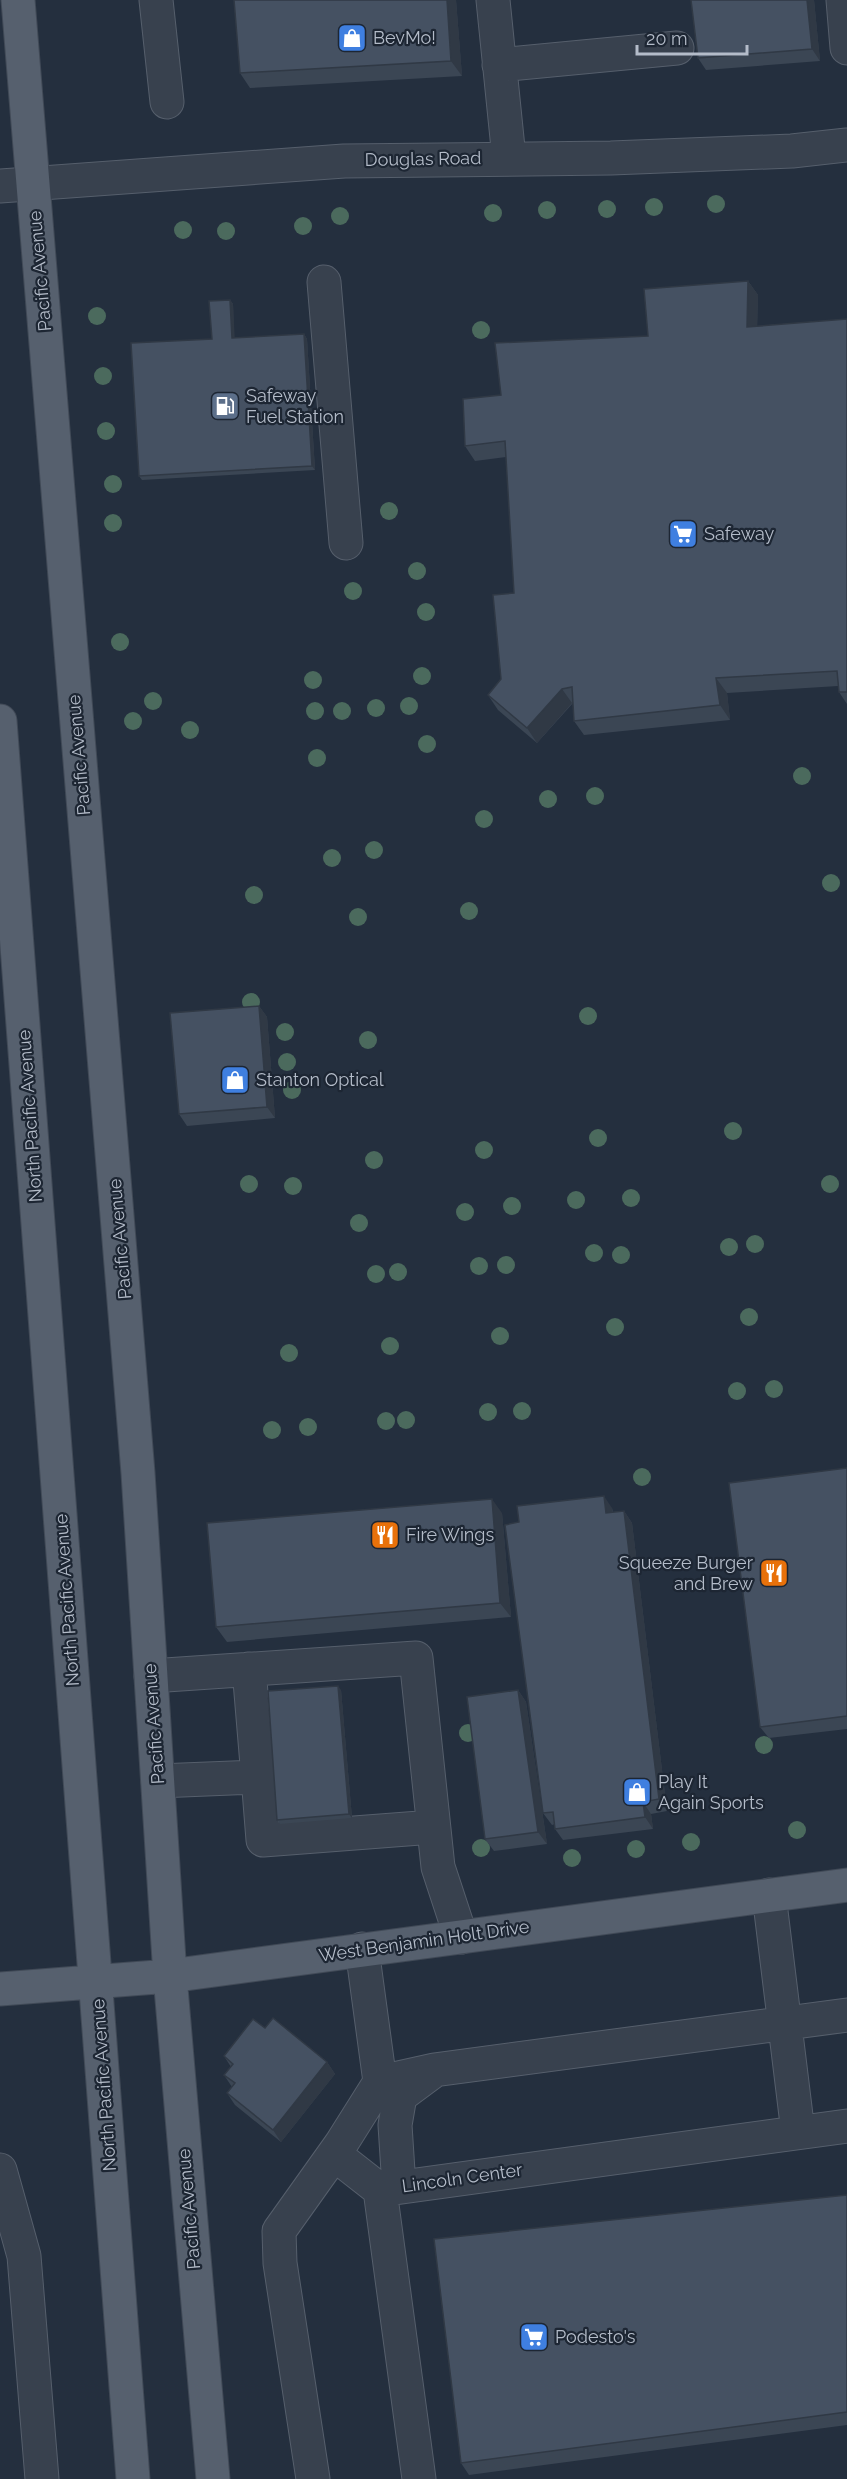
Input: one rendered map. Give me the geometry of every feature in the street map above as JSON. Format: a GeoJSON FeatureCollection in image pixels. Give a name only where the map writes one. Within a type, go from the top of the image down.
{"type":"FeatureCollection","features":[{"type":"Feature","properties":{"kind":"main road","name":"Pacific Avenue"},"geometry":{"type":"LineString","coordinates":[[18,0],[138,1473],[170,1976],[213,2479]]}},
{"type":"Feature","properties":{"kind":"main road","name":"North Pacific Avenue"},"geometry":{"type":"LineString","coordinates":[[0,721],[133,2479]]}},
{"type":"Feature","properties":{"kind":"main road","name":"West Benjamin Holt Drive"},"geometry":{"type":"LineString","coordinates":[[0,1989],[170,1976],[847,1885]]}},
{"type":"Feature","properties":{"kind":"street"},"geometry":{"type":"LineString","coordinates":[[156,0],[167,102]]}},
{"type":"Feature","properties":{"kind":"street"},"geometry":{"type":"LineString","coordinates":[[493,0],[509,158]]}},
{"type":"Feature","properties":{"kind":"street"},"geometry":{"type":"LineString","coordinates":[[843,0],[847,48]]}},
{"type":"Feature","properties":{"kind":"street"},"geometry":{"type":"LineString","coordinates":[[499,65],[677,48]]}},
{"type":"Feature","properties":{"kind":"street","name":"Douglas Road"},"geometry":{"type":"LineString","coordinates":[[0,186],[344,161],[611,159],[792,151],[847,145]]}},
{"type":"Feature","properties":{"kind":"street"},"geometry":{"type":"LineString","coordinates":[[324,282],[346,543]]}},
{"type":"Feature","properties":{"kind":"street"},"geometry":{"type":"LineString","coordinates":[[151,1676],[416,1658],[438,1867],[461,1937]]}},
{"type":"Feature","properties":{"kind":"street"},"geometry":{"type":"LineString","coordinates":[[249,1670],[263,1840],[433,1827]]}},
{"type":"Feature","properties":{"kind":"street"},"geometry":{"type":"LineString","coordinates":[[158,1781],[258,1777]]}},
{"type":"Feature","properties":{"kind":"street"},"geometry":{"type":"LineString","coordinates":[[769,1895],[798,2132]]}},
{"type":"Feature","properties":{"kind":"street"},"geometry":{"type":"LineString","coordinates":[[313,2479],[280,2263],[279,2231],[334,2154],[380,2082],[362,1949]]}},
{"type":"Feature","properties":{"kind":"street"},"geometry":{"type":"LineString","coordinates":[[380,2082],[434,2070],[847,2015]]}},
{"type":"Feature","properties":{"kind":"street"},"geometry":{"type":"LineString","coordinates":[[334,2154],[390,2188],[395,2125],[400,2096],[434,2070]]}},
{"type":"Feature","properties":{"kind":"street","name":"Lincoln Center"},"geometry":{"type":"LineString","coordinates":[[419,2479],[390,2188],[847,2126]]}},
{"type":"Feature","properties":{"kind":"street"},"geometry":{"type":"LineString","coordinates":[[0,2170],[24,2256],[42,2479]]}},
{"type":"Feature","properties":{"kind":"building","name":"BevMo!"},"geometry":{"type":"Polygon","coordinates":[[[234,0],[447,0],[451,61],[240,73],[234,0]]]}},
{"type":"Feature","properties":{"kind":"building"},"geometry":{"type":"Polygon","coordinates":[[[691,0],[807,0],[812,49],[698,58],[691,0]]]}},
{"type":"Feature","properties":{"kind":"building","name":"Safeway"},"geometry":{"type":"Polygon","coordinates":[[[748,281],[747,327],[847,319],[847,692],[839,692],[837,671],[716,678],[720,705],[574,721],[572,687],[562,689],[527,728],[488,695],[501,679],[493,595],[514,593],[505,441],[465,446],[463,399],[501,395],[495,343],[648,336],[644,289],[748,281]]]}},
{"type":"Feature","properties":{"kind":"building"},"geometry":{"type":"Polygon","coordinates":[[[230,300],[232,338],[304,334],[312,466],[139,476],[131,343],[212,339],[209,301],[230,300]]]}},
{"type":"Feature","properties":{"kind":"building"},"geometry":{"type":"Polygon","coordinates":[[[259,1006],[267,1107],[179,1114],[170,1013],[259,1006]]]}},
{"type":"Feature","properties":{"kind":"building"},"geometry":{"type":"Polygon","coordinates":[[[847,1468],[847,1716],[760,1727],[729,1483],[847,1468]]]}},
{"type":"Feature","properties":{"kind":"building"},"geometry":{"type":"Polygon","coordinates":[[[604,1496],[606,1513],[624,1511],[659,1799],[643,1802],[645,1817],[555,1829],[553,1812],[543,1813],[505,1525],[519,1522],[517,1506],[604,1496]]]}},
{"type":"Feature","properties":{"kind":"building"},"geometry":{"type":"Polygon","coordinates":[[[492,1499],[500,1603],[216,1627],[207,1523],[492,1499]]]}},
{"type":"Feature","properties":{"kind":"building"},"geometry":{"type":"Polygon","coordinates":[[[338,1686],[349,1814],[277,1820],[268,1691],[338,1686]]]}},
{"type":"Feature","properties":{"kind":"building"},"geometry":{"type":"Polygon","coordinates":[[[518,1690],[538,1832],[485,1839],[467,1697],[518,1690]]]}},
{"type":"Feature","properties":{"kind":"building"},"geometry":{"type":"Polygon","coordinates":[[[273,2018],[327,2062],[273,2130],[227,2093],[235,2083],[224,2075],[233,2064],[224,2056],[253,2019],[265,2028],[273,2018]]]}},
{"type":"Feature","properties":{"kind":"building"},"geometry":{"type":"Polygon","coordinates":[[[847,2195],[847,2412],[461,2463],[434,2239],[847,2195]]]}},
{"type":"Feature","properties":{"kind":"place","name":"BevMo!"},"geometry":{"type":"Point","coordinates":[352,38]}},
{"type":"Feature","properties":{"kind":"place","name":"Safeway Fuel Station"},"geometry":{"type":"Point","coordinates":[225,406]}},
{"type":"Feature","properties":{"kind":"place","name":"Safeway"},"geometry":{"type":"Point","coordinates":[683,534]}},
{"type":"Feature","properties":{"kind":"place","name":"Stanton Optical"},"geometry":{"type":"Point","coordinates":[235,1080]}},
{"type":"Feature","properties":{"kind":"place","name":"Fire Wings"},"geometry":{"type":"Point","coordinates":[385,1535]}},
{"type":"Feature","properties":{"kind":"place","name":"Squeeze Burger and Brew"},"geometry":{"type":"Point","coordinates":[774,1573]}},
{"type":"Feature","properties":{"kind":"place","name":"Play It Again Sports"},"geometry":{"type":"Point","coordinates":[637,1792]}},
{"type":"Feature","properties":{"kind":"place","name":"Podesto's"},"geometry":{"type":"Point","coordinates":[534,2337]}}]}
